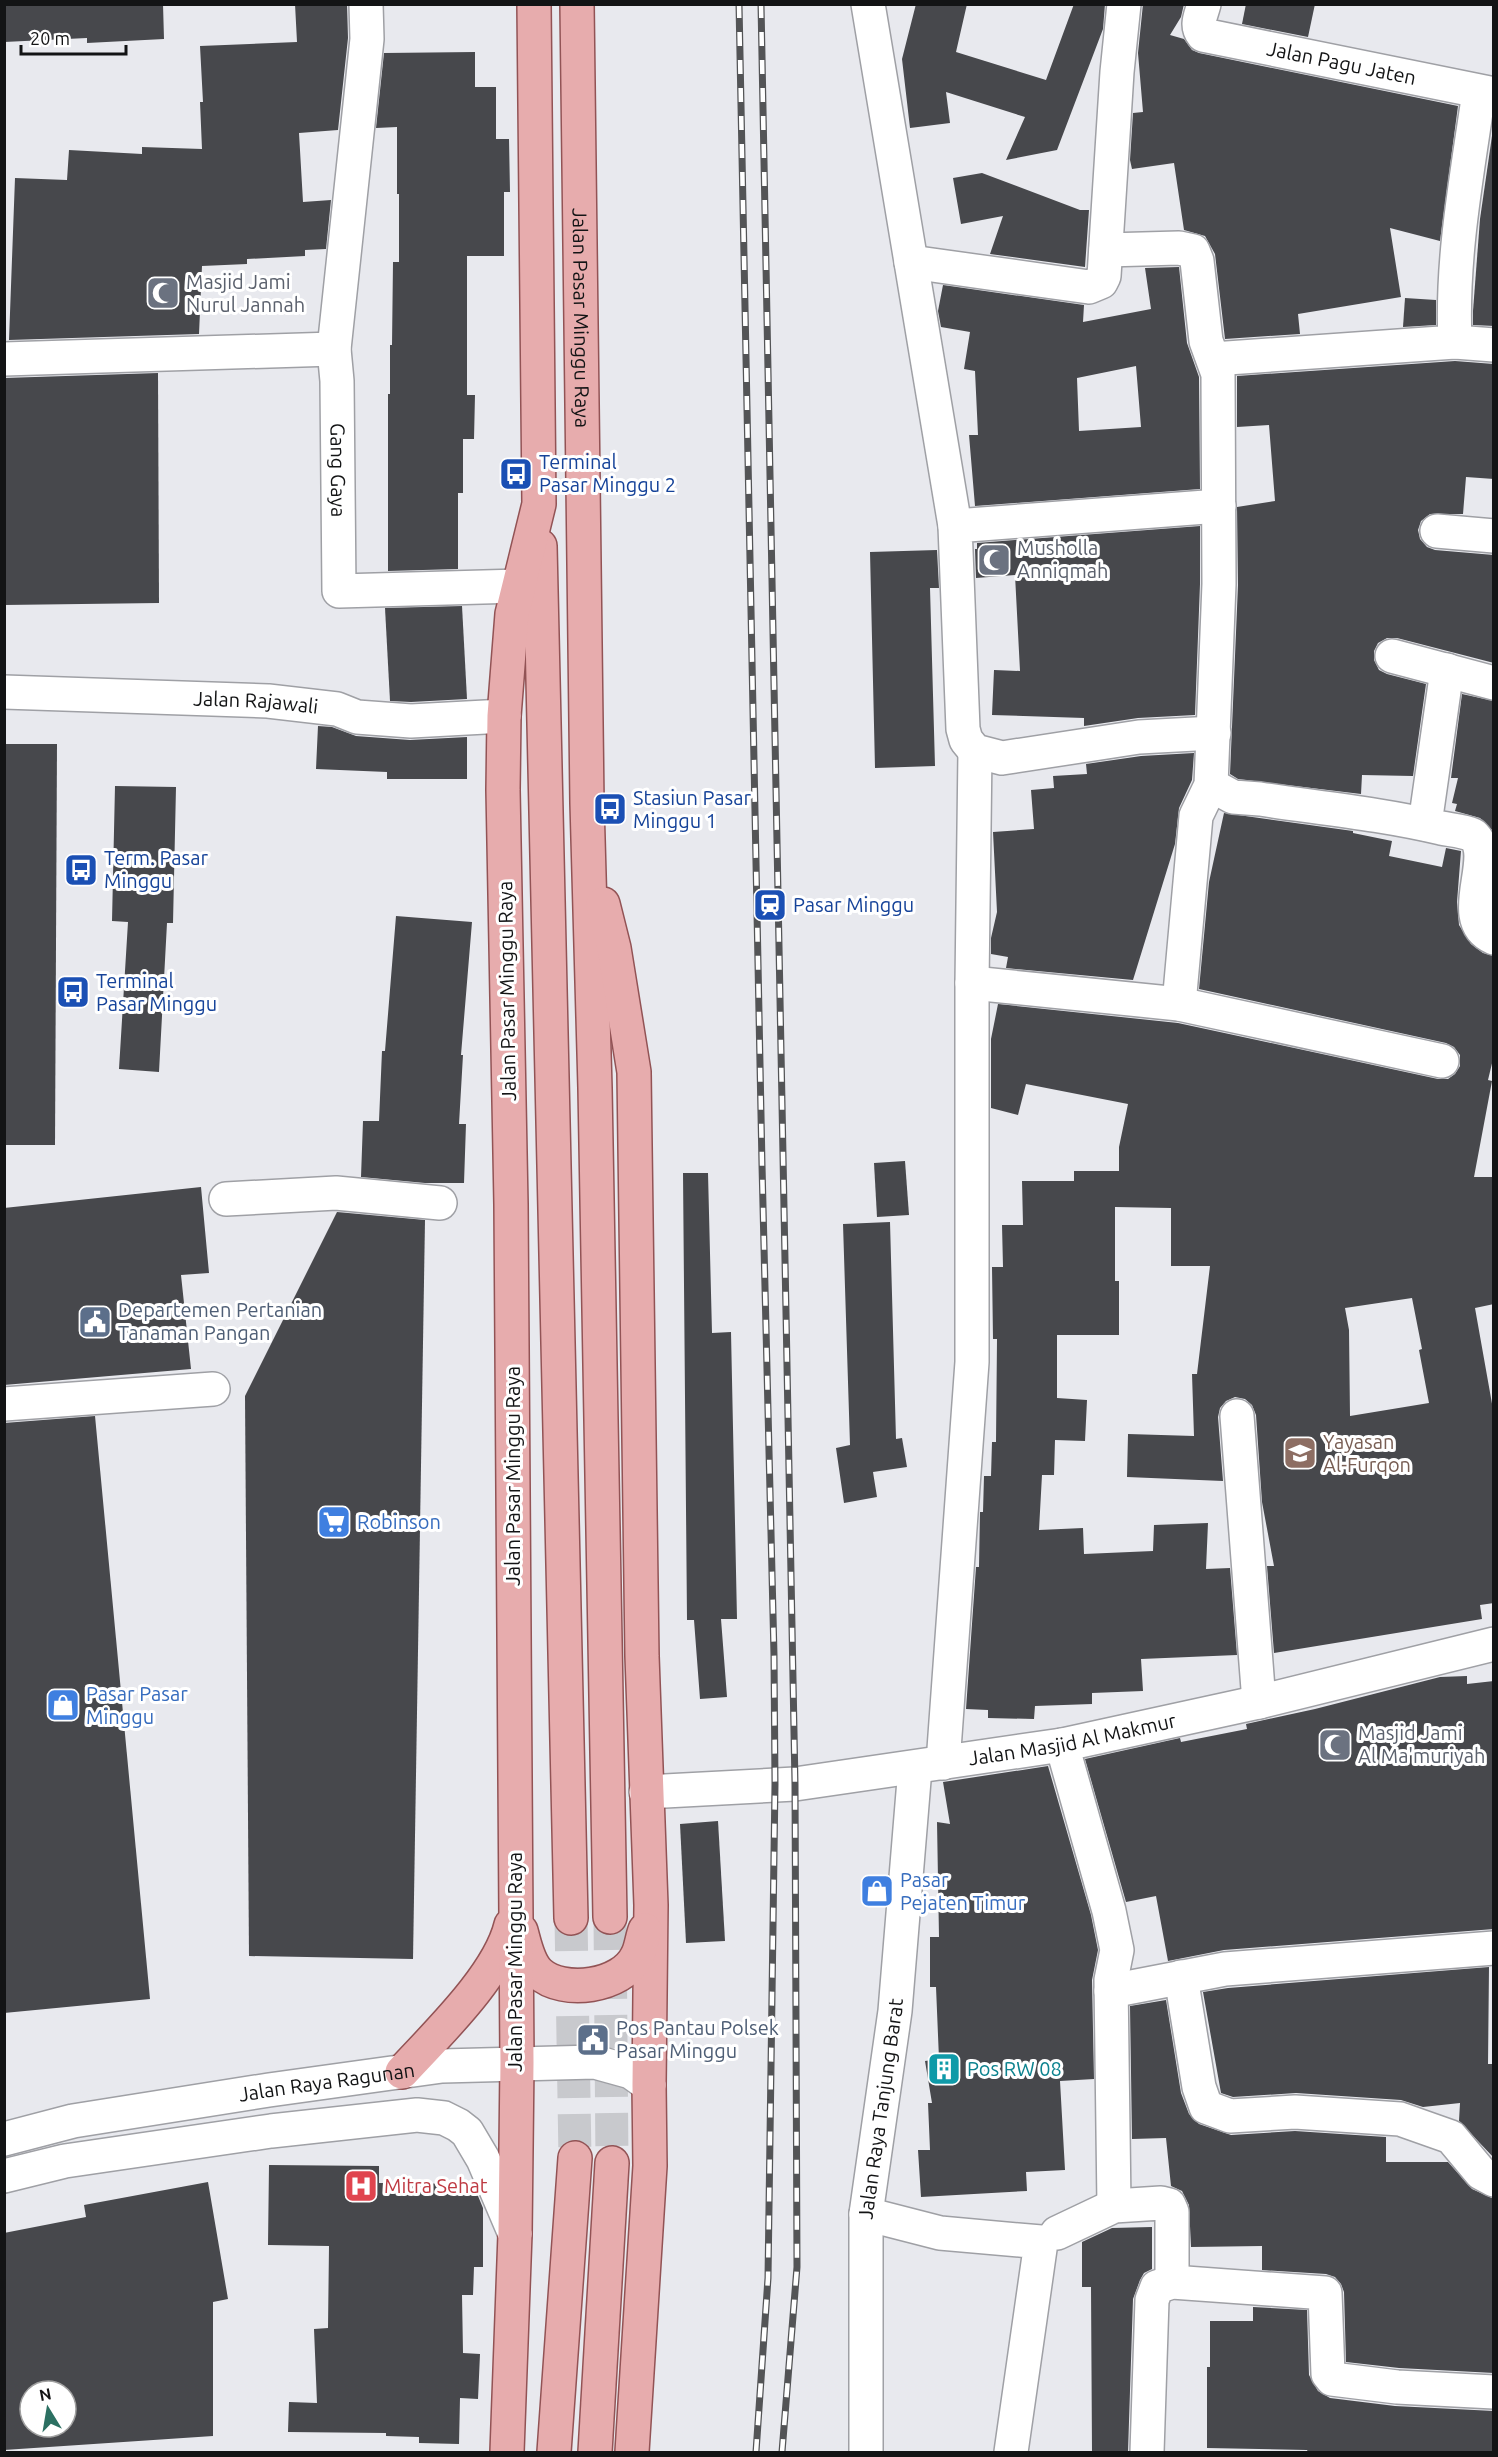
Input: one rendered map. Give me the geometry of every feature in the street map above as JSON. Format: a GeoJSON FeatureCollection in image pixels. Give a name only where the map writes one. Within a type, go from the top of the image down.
{"type":"FeatureCollection","features":[{"type":"Feature","properties":{"kind":"main road","name":"Jalan Pasar Minggu Raya"},"geometry":{"type":"LineString","coordinates":[[534,4],[539,504],[571,1918]]}},
{"type":"Feature","properties":{"kind":"main road","name":"Jalan Pasar Minggu Raya"},"geometry":{"type":"LineString","coordinates":[[577,4],[588,847],[595,1099],[610,1917]]}},
{"type":"Feature","properties":{"kind":"main road","name":"Jalan Pasar Minggu Raya"},"geometry":{"type":"LineString","coordinates":[[507,2452],[515,2234],[517,2063],[511,1216],[502,790],[504,716],[512,614],[539,504]]}},
{"type":"Feature","properties":{"kind":"main road","name":"Jalan Pasar Minggu Raya"},"geometry":{"type":"LineString","coordinates":[[588,847],[614,948],[634,1072],[642,1656],[651,1905],[650,2166],[632,2452]]}},
{"type":"Feature","properties":{"kind":"main road"},"geometry":{"type":"LineString","coordinates":[[515,1906],[530,1959],[538,1971],[549,1980],[579,1986],[602,1982],[622,1975],[637,1957],[651,1905]]}},
{"type":"Feature","properties":{"kind":"main road"},"geometry":{"type":"LineString","coordinates":[[402,2072],[457,2012],[499,1955],[507,1939],[515,1906]]}},
{"type":"Feature","properties":{"kind":"main road"},"geometry":{"type":"LineString","coordinates":[[554,2452],[575,2158]]}},
{"type":"Feature","properties":{"kind":"main road"},"geometry":{"type":"LineString","coordinates":[[595,2452],[612,2163]]}},
{"type":"Feature","properties":{"kind":"street","name":"Gang Gaya"},"geometry":{"type":"LineString","coordinates":[[366,4],[367,39],[333,349],[338,381],[345,590],[519,586]]}},
{"type":"Feature","properties":{"kind":"street"},"geometry":{"type":"LineString","coordinates":[[868,4],[955,526],[963,729],[966,740],[975,751],[1002,758],[1139,737],[1214,734]]}},
{"type":"Feature","properties":{"kind":"street"},"geometry":{"type":"LineString","coordinates":[[911,262],[1089,286],[1101,282],[1104,276],[1117,72],[1124,4]]}},
{"type":"Feature","properties":{"kind":"street","name":"Jalan Pagu Jaten"},"geometry":{"type":"LineString","coordinates":[[1201,14],[1203,35],[1486,93]]}},
{"type":"Feature","properties":{"kind":"street"},"geometry":{"type":"LineString","coordinates":[[1455,342],[1453,303],[1455,259],[1486,93]]}},
{"type":"Feature","properties":{"kind":"street"},"geometry":{"type":"LineString","coordinates":[[1106,250],[1179,248],[1193,252],[1197,261],[1206,340],[1218,374],[1219,506],[1211,785],[1196,816],[1179,1004]]}},
{"type":"Feature","properties":{"kind":"street"},"geometry":{"type":"LineString","coordinates":[[1214,359],[1455,342],[1494,345]]}},
{"type":"Feature","properties":{"kind":"street"},"geometry":{"type":"LineString","coordinates":[[4,359],[333,349]]}},
{"type":"Feature","properties":{"kind":"street"},"geometry":{"type":"LineString","coordinates":[[955,526],[1219,506]]}},
{"type":"Feature","properties":{"kind":"street"},"geometry":{"type":"LineString","coordinates":[[1437,531],[1494,536]]}},
{"type":"Feature","properties":{"kind":"street"},"geometry":{"type":"LineString","coordinates":[[1392,656],[1494,683]]}},
{"type":"Feature","properties":{"kind":"street"},"geometry":{"type":"LineString","coordinates":[[1425,824],[1447,670]]}},
{"type":"Feature","properties":{"kind":"street","name":"Jalan Rajawali"},"geometry":{"type":"LineString","coordinates":[[4,692],[268,701],[337,709],[357,717],[411,721],[504,716]]}},
{"type":"Feature","properties":{"kind":"street","name":"Jalan Raya Tanjung Barat"},"geometry":{"type":"LineString","coordinates":[[866,2452],[866,2214],[929,1765],[972,1362],[972,983],[975,751]]}},
{"type":"Feature","properties":{"kind":"street"},"geometry":{"type":"LineString","coordinates":[[1211,785],[1233,797],[1425,824],[1473,835],[1485,855],[1485,879],[1477,917],[1484,931],[1494,938]]}},
{"type":"Feature","properties":{"kind":"street"},"geometry":{"type":"LineString","coordinates":[[972,983],[1179,1004],[1442,1061]]}},
{"type":"Feature","properties":{"kind":"street"},"geometry":{"type":"LineString","coordinates":[[235,1199],[336,1193],[440,1203]]}},
{"type":"Feature","properties":{"kind":"street"},"geometry":{"type":"LineString","coordinates":[[4,1404],[213,1389]]}},
{"type":"Feature","properties":{"kind":"street"},"geometry":{"type":"LineString","coordinates":[[1237,1416],[1259,1702]]}},
{"type":"Feature","properties":{"kind":"street","name":"Jalan Masjid Al Makmur"},"geometry":{"type":"LineString","coordinates":[[646,1792],[795,1784],[1062,1745],[1259,1702],[1494,1644]]}},
{"type":"Feature","properties":{"kind":"street"},"geometry":{"type":"LineString","coordinates":[[1062,1745],[1109,1911],[1117,1950],[1111,1980],[1114,2206]]}},
{"type":"Feature","properties":{"kind":"street"},"geometry":{"type":"LineString","coordinates":[[1111,1991],[1225,1969],[1494,1948]]}},
{"type":"Feature","properties":{"kind":"street"},"geometry":{"type":"LineString","coordinates":[[1181,1977],[1199,2087],[1206,2107],[1230,2116],[1295,2112],[1400,2119],[1451,2137],[1481,2173],[1494,2180]]}},
{"type":"Feature","properties":{"kind":"street","name":"Jalan Raya Ragunan"},"geometry":{"type":"LineString","coordinates":[[4,2139],[73,2121],[442,2066],[595,2062],[631,2072],[649,2085]]}},
{"type":"Feature","properties":{"kind":"street","name":"Jalan Raya Ragunan"},"geometry":{"type":"LineString","coordinates":[[4,2176],[65,2161],[271,2131],[417,2115],[444,2118],[467,2132],[477,2147],[515,2234]]}},
{"type":"Feature","properties":{"kind":"street"},"geometry":{"type":"LineString","coordinates":[[1057,2233],[1114,2206],[1161,2203],[1169,2205],[1172,2212],[1173,2282]]}},
{"type":"Feature","properties":{"kind":"street"},"geometry":{"type":"LineString","coordinates":[[866,2214],[940,2233],[1041,2242],[1011,2452]]}},
{"type":"Feature","properties":{"kind":"street"},"geometry":{"type":"LineString","coordinates":[[1148,2452],[1152,2300],[1157,2286],[1173,2282],[1324,2293],[1328,2374],[1332,2379],[1397,2387],[1494,2392]]}},
{"type":"Feature","properties":{"kind":"building"},"geometry":{"type":"Polygon","coordinates":[[[4,4],[163,4],[164,39],[87,43],[87,38],[4,42],[4,4]]]}},
{"type":"Feature","properties":{"kind":"building"},"geometry":{"type":"Polygon","coordinates":[[[295,4],[347,4],[348,38],[338,130],[299,133],[303,202],[331,200],[326,249],[305,250],[305,256],[247,259],[247,264],[202,266],[199,334],[9,340],[15,178],[67,180],[69,150],[142,154],[142,147],[202,149],[200,102],[203,102],[200,46],[297,42],[295,4]]]}},
{"type":"Feature","properties":{"kind":"building"},"geometry":{"type":"Polygon","coordinates":[[[916,4],[967,4],[956,52],[1046,80],[1074,4],[1105,4],[1103,29],[1057,150],[1006,160],[1025,117],[946,92],[950,123],[910,128],[902,59],[916,4]]]}},
{"type":"Feature","properties":{"kind":"building"},"geometry":{"type":"Polygon","coordinates":[[[1143,4],[1184,4],[1181,17],[1170,35],[1184,39],[1192,50],[1199,53],[1458,106],[1440,241],[1390,228],[1401,297],[1298,314],[1300,334],[1225,339],[1215,254],[1205,236],[1184,230],[1174,163],[1132,169],[1130,160],[1133,113],[1143,112],[1138,53],[1143,4]]]}},
{"type":"Feature","properties":{"kind":"building"},"geometry":{"type":"Polygon","coordinates":[[[1246,4],[1315,4],[1308,37],[1242,24],[1246,4]]]}},
{"type":"Feature","properties":{"kind":"building"},"geometry":{"type":"Polygon","coordinates":[[[475,52],[475,87],[496,87],[496,139],[509,139],[510,192],[504,192],[504,256],[467,256],[467,395],[475,395],[474,439],[463,439],[463,493],[458,493],[458,569],[388,571],[388,394],[390,394],[390,345],[392,345],[393,262],[399,262],[399,194],[397,194],[397,127],[376,128],[384,53],[475,52]]]}},
{"type":"Feature","properties":{"kind":"building"},"geometry":{"type":"Polygon","coordinates":[[[1494,122],[1494,326],[1473,325],[1480,219],[1494,122]]]}},
{"type":"Feature","properties":{"kind":"building"},"geometry":{"type":"Polygon","coordinates":[[[982,173],[1080,210],[1089,210],[1085,267],[990,254],[1003,216],[961,224],[953,178],[982,173]]]}},
{"type":"Feature","properties":{"kind":"building"},"geometry":{"type":"Polygon","coordinates":[[[1179,267],[1187,343],[1199,377],[1200,489],[975,506],[969,435],[978,435],[975,371],[964,369],[970,332],[941,327],[938,311],[943,285],[1084,305],[1083,322],[1151,309],[1145,268],[1179,267]],[[1136,366],[1077,378],[1079,431],[1141,427],[1136,366]]]}},
{"type":"Feature","properties":{"kind":"building"},"geometry":{"type":"Polygon","coordinates":[[[1405,298],[1436,300],[1436,325],[1403,327],[1405,298]]]}},
{"type":"Feature","properties":{"kind":"building"},"geometry":{"type":"Polygon","coordinates":[[[1455,361],[1494,364],[1494,479],[1466,477],[1463,514],[1430,514],[1421,521],[1418,530],[1420,539],[1427,547],[1435,550],[1494,555],[1494,663],[1397,638],[1387,638],[1378,643],[1374,651],[1374,660],[1379,670],[1426,684],[1413,776],[1362,775],[1361,794],[1238,779],[1230,774],[1238,585],[1237,507],[1275,501],[1269,425],[1237,427],[1237,376],[1455,361]]]}},
{"type":"Feature","properties":{"kind":"building"},"geometry":{"type":"Polygon","coordinates":[[[158,373],[159,603],[4,605],[4,378],[158,373]]]}},
{"type":"Feature","properties":{"kind":"building"},"geometry":{"type":"Polygon","coordinates":[[[1200,526],[1195,715],[1138,718],[1084,726],[1084,718],[992,715],[994,670],[1020,671],[1015,575],[976,578],[975,549],[977,549],[977,543],[1200,526]]]}},
{"type":"Feature","properties":{"kind":"building"},"geometry":{"type":"Polygon","coordinates":[[[937,550],[939,588],[930,588],[935,766],[875,768],[870,552],[937,550]]]}},
{"type":"Feature","properties":{"kind":"building"},"geometry":{"type":"Polygon","coordinates":[[[462,606],[467,699],[390,701],[385,608],[462,606]]]}},
{"type":"Feature","properties":{"kind":"building"},"geometry":{"type":"Polygon","coordinates":[[[1462,694],[1494,701],[1494,832],[1480,818],[1455,811],[1457,804],[1452,803],[1458,778],[1451,778],[1462,694]]]}},
{"type":"Feature","properties":{"kind":"building"},"geometry":{"type":"Polygon","coordinates":[[[318,726],[332,727],[356,736],[410,740],[467,737],[467,779],[387,779],[387,772],[316,769],[318,726]]]}},
{"type":"Feature","properties":{"kind":"building"},"geometry":{"type":"Polygon","coordinates":[[[4,744],[57,744],[55,1145],[4,1145],[4,744]]]}},
{"type":"Feature","properties":{"kind":"building"},"geometry":{"type":"Polygon","coordinates":[[[1194,753],[1192,780],[1179,808],[1175,844],[1133,980],[1006,968],[1008,957],[991,954],[991,938],[997,912],[993,832],[1034,829],[1031,790],[1054,788],[1053,776],[1087,774],[1086,764],[1141,756],[1194,753]]]}},
{"type":"Feature","properties":{"kind":"building"},"geometry":{"type":"Polygon","coordinates":[[[115,786],[176,787],[173,923],[167,923],[159,1072],[119,1069],[128,922],[112,921],[115,786]]]}},
{"type":"Feature","properties":{"kind":"building"},"geometry":{"type":"Polygon","coordinates":[[[1224,813],[1353,831],[1353,833],[1392,841],[1389,856],[1442,867],[1446,848],[1461,851],[1457,902],[1459,925],[1471,944],[1483,953],[1494,956],[1494,1055],[1488,1080],[1492,1081],[1474,1177],[1494,1177],[1494,1304],[1475,1308],[1494,1415],[1494,1603],[1480,1605],[1482,1619],[1274,1653],[1267,1566],[1274,1566],[1262,1502],[1256,1415],[1252,1405],[1245,1399],[1235,1397],[1226,1401],[1220,1408],[1218,1417],[1223,1481],[1127,1477],[1128,1434],[1194,1436],[1192,1374],[1197,1374],[1210,1266],[1171,1266],[1171,1208],[1115,1207],[1115,1281],[1119,1281],[1119,1335],[1057,1335],[1057,1398],[1087,1400],[1085,1441],[1055,1440],[1054,1475],[1042,1475],[1039,1530],[1083,1528],[1084,1554],[1153,1551],[1154,1525],[1208,1523],[1206,1569],[1230,1568],[1237,1655],[1141,1659],[1143,1691],[1092,1693],[1092,1704],[1035,1706],[1034,1719],[988,1718],[988,1710],[966,1709],[976,1567],[979,1567],[980,1512],[983,1512],[984,1476],[991,1476],[992,1442],[996,1442],[997,1339],[993,1339],[992,1267],[1003,1267],[1002,1225],[1023,1225],[1022,1181],[1074,1181],[1074,1171],[1119,1171],[1119,1147],[1128,1104],[1026,1084],[1018,1115],[991,1108],[991,1039],[998,1004],[1178,1023],[1438,1079],[1448,1079],[1460,1066],[1460,1055],[1454,1047],[1446,1043],[1199,989],[1209,882],[1224,813]],[[1412,1298],[1345,1308],[1349,1330],[1350,1416],[1429,1403],[1419,1350],[1422,1349],[1412,1298]]]}},
{"type":"Feature","properties":{"kind":"building"},"geometry":{"type":"Polygon","coordinates":[[[396,916],[472,922],[461,1055],[463,1055],[459,1124],[466,1124],[464,1183],[425,1183],[361,1177],[363,1121],[379,1121],[382,1051],[385,1051],[396,916]]]}},
{"type":"Feature","properties":{"kind":"building"},"geometry":{"type":"Polygon","coordinates":[[[905,1161],[909,1215],[877,1217],[874,1163],[905,1161]]]}},
{"type":"Feature","properties":{"kind":"building"},"geometry":{"type":"Polygon","coordinates":[[[683,1173],[708,1173],[712,1333],[731,1332],[737,1619],[721,1619],[727,1697],[700,1699],[694,1620],[687,1620],[683,1173]]]}},
{"type":"Feature","properties":{"kind":"building","name":"Departemen Pertanian Tanaman Pangan"},"geometry":{"type":"Polygon","coordinates":[[[201,1187],[209,1273],[181,1275],[191,1369],[4,1385],[4,1208],[201,1187]]]}},
{"type":"Feature","properties":{"kind":"building","name":"Robinson"},"geometry":{"type":"Polygon","coordinates":[[[337,1212],[425,1220],[413,1959],[249,1956],[245,1396],[337,1212]]]}},
{"type":"Feature","properties":{"kind":"building"},"geometry":{"type":"Polygon","coordinates":[[[890,1222],[896,1439],[902,1438],[907,1467],[873,1472],[877,1497],[844,1503],[836,1448],[850,1445],[843,1224],[890,1222]]]}},
{"type":"Feature","properties":{"kind":"building","name":"Pasar Pasar Minggu"},"geometry":{"type":"Polygon","coordinates":[[[95,1416],[150,1999],[4,2013],[4,1423],[95,1416]]]}},
{"type":"Feature","properties":{"kind":"building"},"geometry":{"type":"Polygon","coordinates":[[[1467,1676],[1467,1684],[1494,1681],[1494,1929],[1224,1950],[1168,1961],[1156,1896],[1126,1902],[1085,1759],[1180,1738],[1181,1742],[1247,1729],[1246,1724],[1440,1677],[1467,1676]]]}},
{"type":"Feature","properties":{"kind":"building"},"geometry":{"type":"Polygon","coordinates":[[[1048,1766],[1091,1915],[1098,1950],[1092,1980],[1094,2079],[1060,2081],[1065,2170],[1026,2172],[1027,2191],[921,2197],[918,2150],[930,2150],[928,2103],[932,2103],[925,2061],[939,2059],[936,1987],[930,1987],[930,1937],[939,1937],[937,1822],[950,1824],[943,1782],[1048,1766]]]}},
{"type":"Feature","properties":{"kind":"building"},"geometry":{"type":"Polygon","coordinates":[[[718,1821],[725,1941],[686,1943],[680,1824],[718,1821]]]}},
{"type":"Feature","properties":{"kind":"building"},"geometry":{"type":"Polygon","coordinates":[[[1489,1967],[1488,2064],[1494,2064],[1494,2158],[1459,2121],[1460,2103],[1423,2107],[1401,2100],[1296,2093],[1233,2097],[1221,2093],[1203,1992],[1228,1988],[1489,1967]]]}},
{"type":"Feature","properties":{"kind":"building"},"geometry":{"type":"Polygon","coordinates":[[[1166,2000],[1181,2093],[1189,2114],[1199,2124],[1231,2135],[1295,2131],[1386,2137],[1386,2162],[1448,2162],[1472,2189],[1494,2199],[1494,2373],[1399,2368],[1346,2362],[1344,2292],[1335,2277],[1326,2274],[1262,2270],[1262,2246],[1191,2247],[1189,2205],[1182,2191],[1171,2186],[1166,2138],[1132,2139],[1130,2006],[1166,2000]]]}},
{"type":"Feature","properties":{"kind":"building"},"geometry":{"type":"Polygon","coordinates":[[[269,2165],[379,2166],[379,2183],[473,2184],[483,2208],[483,2267],[474,2267],[473,2295],[462,2295],[463,2353],[480,2354],[478,2399],[460,2398],[459,2444],[419,2443],[419,2437],[386,2436],[386,2433],[288,2432],[289,2402],[317,2403],[314,2329],[328,2328],[329,2246],[268,2245],[269,2165]]]}},
{"type":"Feature","properties":{"kind":"building"},"geometry":{"type":"Polygon","coordinates":[[[208,2182],[228,2299],[213,2302],[213,2436],[4,2450],[4,2233],[86,2217],[84,2205],[208,2182]]]}},
{"type":"Feature","properties":{"kind":"building"},"geometry":{"type":"Polygon","coordinates":[[[1152,2227],[1152,2269],[1144,2273],[1133,2299],[1128,2452],[1092,2452],[1091,2287],[1082,2287],[1082,2242],[1112,2228],[1152,2227]]]}},
{"type":"Feature","properties":{"kind":"building"},"geometry":{"type":"Polygon","coordinates":[[[1253,2307],[1307,2310],[1309,2375],[1318,2391],[1330,2398],[1395,2406],[1494,2411],[1494,2452],[1308,2452],[1307,2450],[1207,2448],[1207,2367],[1210,2367],[1210,2321],[1253,2321],[1253,2307]]]}},
{"type":"Feature","properties":{"kind":"tunnel"},"geometry":{"type":"LineString","coordinates":[[610,1917],[612,2163]]}},
{"type":"Feature","properties":{"kind":"tunnel"},"geometry":{"type":"LineString","coordinates":[[571,1918],[575,2158]]}},
{"type":"Feature","properties":{"kind":"railway"},"geometry":{"type":"LineString","coordinates":[[739,4],[775,1784],[768,2278],[756,2452]]}},
{"type":"Feature","properties":{"kind":"railway"},"geometry":{"type":"LineString","coordinates":[[761,4],[795,1784],[797,2267],[782,2452]]}},
{"type":"Feature","properties":{"kind":"place","name":"Masjid Jami Nurul Jannah"},"geometry":{"type":"Point","coordinates":[163,293]}},
{"type":"Feature","properties":{"kind":"place","name":"Terminal Pasar Minggu 2"},"geometry":{"type":"Point","coordinates":[516,474]}},
{"type":"Feature","properties":{"kind":"place","name":"Musholla Anniqmah"},"geometry":{"type":"Point","coordinates":[994,560]}},
{"type":"Feature","properties":{"kind":"place","name":"Stasiun Pasar Minggu 1"},"geometry":{"type":"Point","coordinates":[610,809]}},
{"type":"Feature","properties":{"kind":"place","name":"Term. Pasar Minggu"},"geometry":{"type":"Point","coordinates":[81,870]}},
{"type":"Feature","properties":{"kind":"place","name":"Pasar Minggu"},"geometry":{"type":"Point","coordinates":[770,905]}},
{"type":"Feature","properties":{"kind":"place","name":"Terminal Pasar Minggu"},"geometry":{"type":"Point","coordinates":[73,992]}},
{"type":"Feature","properties":{"kind":"place","name":"Departemen Pertanian Tanaman Pangan"},"geometry":{"type":"Point","coordinates":[95,1322]}},
{"type":"Feature","properties":{"kind":"place","name":"Yayasan Al-Furqon"},"geometry":{"type":"Point","coordinates":[1300,1453]}},
{"type":"Feature","properties":{"kind":"place","name":"Robinson"},"geometry":{"type":"Point","coordinates":[334,1522]}},
{"type":"Feature","properties":{"kind":"place","name":"Pasar Pasar Minggu"},"geometry":{"type":"Point","coordinates":[63,1705]}},
{"type":"Feature","properties":{"kind":"place","name":"Masjid Jami Al Ma'muriyah"},"geometry":{"type":"Point","coordinates":[1335,1745]}},
{"type":"Feature","properties":{"kind":"place","name":"Pasar Pejaten Timur"},"geometry":{"type":"Point","coordinates":[877,1891]}},
{"type":"Feature","properties":{"kind":"place","name":"Pos Pantau Polsek Pasar Minggu"},"geometry":{"type":"Point","coordinates":[593,2040]}},
{"type":"Feature","properties":{"kind":"place","name":"Pos RW 08"},"geometry":{"type":"Point","coordinates":[944,2069]}},
{"type":"Feature","properties":{"kind":"place","name":"Mitra Sehat"},"geometry":{"type":"Point","coordinates":[361,2186]}}]}
